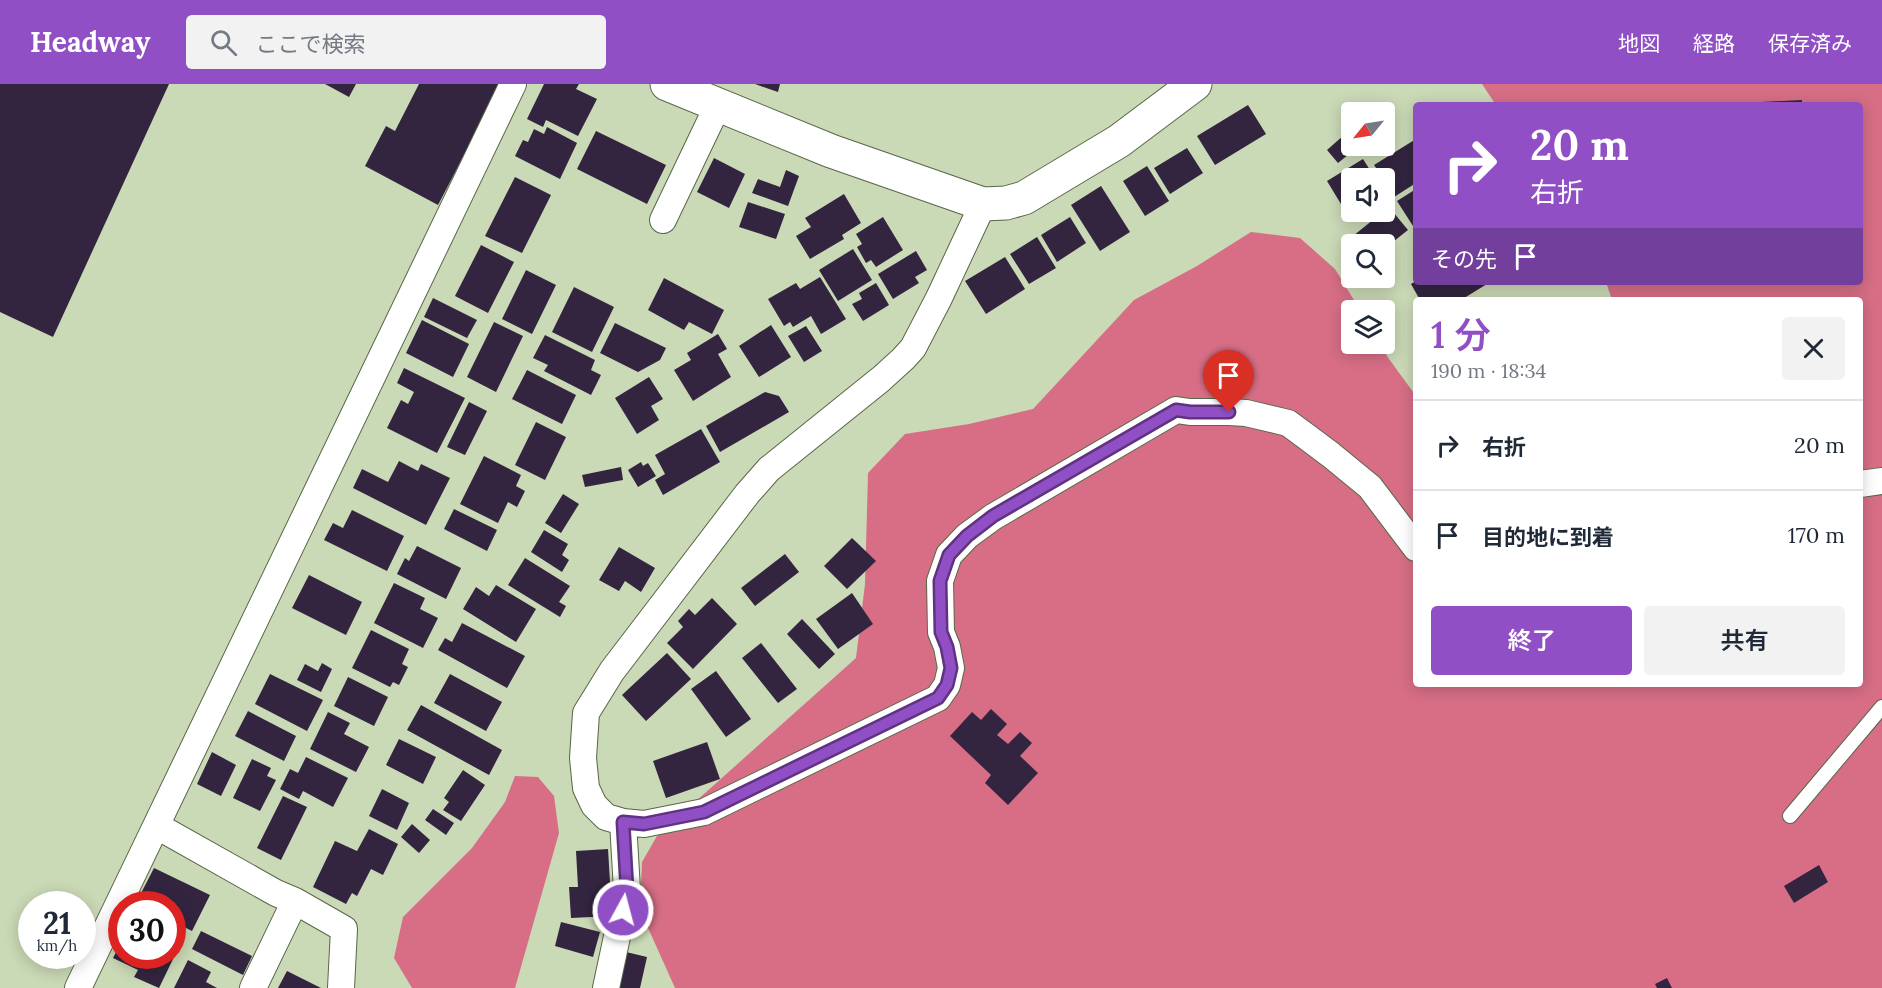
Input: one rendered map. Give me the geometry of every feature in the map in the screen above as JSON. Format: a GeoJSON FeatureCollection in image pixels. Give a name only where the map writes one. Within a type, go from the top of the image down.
{"type":"FeatureCollection","features":[{"type":"Feature","properties":{"kind":"street"},"geometry":{"type":"LineString","coordinates":[[78,988],[513,84]]}},
{"type":"Feature","properties":{"kind":"street"},"geometry":{"type":"LineString","coordinates":[[667,84],[831,151],[983,204],[1006,203],[1024,198],[1119,141],[1195,84]]}},
{"type":"Feature","properties":{"kind":"street"},"geometry":{"type":"LineString","coordinates":[[663,220],[718,105]]}},
{"type":"Feature","properties":{"kind":"street"},"geometry":{"type":"LineString","coordinates":[[983,204],[913,348],[881,379],[769,469],[747,494],[612,671],[586,713],[583,758],[586,788],[594,805],[606,817],[623,822],[644,824],[704,812],[938,698],[947,685],[951,668],[941,632],[940,581],[949,555],[967,536],[993,516],[1176,410],[1246,413],[1288,423],[1331,454],[1370,487],[1413,544]]}},
{"type":"Feature","properties":{"kind":"street"},"geometry":{"type":"LineString","coordinates":[[1863,484],[1882,481]]}},
{"type":"Feature","properties":{"kind":"street"},"geometry":{"type":"LineString","coordinates":[[606,988],[627,890],[623,822]]}},
{"type":"Feature","properties":{"kind":"street"},"geometry":{"type":"LineString","coordinates":[[157,826],[344,929],[342,988]]}},
{"type":"Feature","properties":{"kind":"street"},"geometry":{"type":"LineString","coordinates":[[253,988],[294,901]]}},
{"type":"Feature","properties":{"kind":"lane"},"geometry":{"type":"LineString","coordinates":[[1790,816],[1882,707]]}},
{"type":"Feature","properties":{"kind":"shaded area"},"geometry":{"type":"Polygon","coordinates":[[[1482,84],[1882,84],[1882,988],[675,988],[640,910],[642,862],[657,836],[856,658],[865,584],[868,473],[905,434],[969,424],[1033,409],[1134,300],[1197,266],[1251,232],[1300,238],[1335,269],[1341,279],[1341,288],[1347,288],[1354,300],[1341,300],[1341,354],[1386,354],[1413,392],[1413,687],[1863,687],[1863,297],[1611,297],[1607,285],[1863,285],[1863,102],[1494,102],[1482,84]]]}},
{"type":"Feature","properties":{"kind":"shaded area"},"geometry":{"type":"Polygon","coordinates":[[[515,776],[538,777],[554,796],[559,833],[515,988],[412,988],[394,958],[403,917],[472,848],[505,802],[515,776]]]}},
{"type":"Feature","properties":{"kind":"building"},"geometry":{"type":"Polygon","coordinates":[[[0,84],[169,84],[53,337],[0,312],[0,84]]]}},
{"type":"Feature","properties":{"kind":"building"},"geometry":{"type":"Polygon","coordinates":[[[325,84],[356,84],[349,97],[325,84]]]}},
{"type":"Feature","properties":{"kind":"building"},"geometry":{"type":"Polygon","coordinates":[[[419,84],[501,84],[438,205],[365,166],[386,126],[395,131],[419,84]]]}},
{"type":"Feature","properties":{"kind":"building"},"geometry":{"type":"Polygon","coordinates":[[[544,84],[579,84],[576,89],[597,99],[578,136],[546,120],[543,127],[527,119],[544,84]]]}},
{"type":"Feature","properties":{"kind":"building"},"geometry":{"type":"Polygon","coordinates":[[[755,84],[780,84],[778,92],[755,84]]]}},
{"type":"Feature","properties":{"kind":"building"},"geometry":{"type":"Polygon","coordinates":[[[1802,100],[1802,102],[1761,102],[1802,100]]]}},
{"type":"Feature","properties":{"kind":"building"},"geometry":{"type":"Polygon","coordinates":[[[1248,105],[1266,134],[1215,165],[1197,136],[1248,105]]]}},
{"type":"Feature","properties":{"kind":"building"},"geometry":{"type":"Polygon","coordinates":[[[547,127],[577,143],[560,179],[515,156],[523,140],[528,142],[534,129],[544,134],[547,127]]]}},
{"type":"Feature","properties":{"kind":"building"},"geometry":{"type":"Polygon","coordinates":[[[596,131],[666,165],[647,204],[577,169],[596,131]]]}},
{"type":"Feature","properties":{"kind":"building"},"geometry":{"type":"Polygon","coordinates":[[[1341,138],[1341,156],[1347,156],[1338,163],[1327,150],[1341,138]]]}},
{"type":"Feature","properties":{"kind":"building"},"geometry":{"type":"Polygon","coordinates":[[[1413,141],[1413,185],[1395,196],[1395,168],[1376,168],[1374,165],[1389,156],[1395,156],[1395,152],[1413,141]]]}},
{"type":"Feature","properties":{"kind":"building"},"geometry":{"type":"Polygon","coordinates":[[[1187,148],[1203,173],[1170,194],[1154,168],[1187,148]]]}},
{"type":"Feature","properties":{"kind":"building"},"geometry":{"type":"Polygon","coordinates":[[[714,158],[745,174],[729,208],[697,192],[714,158]]]}},
{"type":"Feature","properties":{"kind":"building"},"geometry":{"type":"Polygon","coordinates":[[[1363,159],[1369,168],[1348,168],[1363,159]]]}},
{"type":"Feature","properties":{"kind":"building"},"geometry":{"type":"Polygon","coordinates":[[[1147,166],[1169,201],[1145,216],[1123,181],[1147,166]]]}},
{"type":"Feature","properties":{"kind":"building"},"geometry":{"type":"Polygon","coordinates":[[[786,170],[799,176],[788,206],[752,193],[758,179],[780,187],[786,170]]]}},
{"type":"Feature","properties":{"kind":"building"},"geometry":{"type":"Polygon","coordinates":[[[1341,172],[1341,204],[1327,181],[1341,172]]]}},
{"type":"Feature","properties":{"kind":"building"},"geometry":{"type":"Polygon","coordinates":[[[515,177],[551,195],[522,253],[485,236],[515,177]]]}},
{"type":"Feature","properties":{"kind":"building"},"geometry":{"type":"Polygon","coordinates":[[[1101,186],[1130,232],[1100,251],[1071,205],[1101,186]]]}},
{"type":"Feature","properties":{"kind":"building"},"geometry":{"type":"Polygon","coordinates":[[[1413,191],[1413,226],[1397,201],[1413,191]]]}},
{"type":"Feature","properties":{"kind":"building"},"geometry":{"type":"Polygon","coordinates":[[[844,194],[861,223],[842,235],[844,239],[810,259],[796,236],[811,227],[805,218],[844,194]]]}},
{"type":"Feature","properties":{"kind":"building"},"geometry":{"type":"Polygon","coordinates":[[[748,202],[785,214],[776,239],[739,227],[748,202]]]}},
{"type":"Feature","properties":{"kind":"building"},"geometry":{"type":"Polygon","coordinates":[[[1395,214],[1408,230],[1395,240],[1395,234],[1355,234],[1370,222],[1395,222],[1395,214]]]}},
{"type":"Feature","properties":{"kind":"building"},"geometry":{"type":"Polygon","coordinates":[[[883,217],[903,250],[876,267],[871,260],[866,263],[857,247],[862,244],[856,234],[883,217]]]}},
{"type":"Feature","properties":{"kind":"building"},"geometry":{"type":"Polygon","coordinates":[[[1070,217],[1086,243],[1057,262],[1041,235],[1070,217]]]}},
{"type":"Feature","properties":{"kind":"building"},"geometry":{"type":"Polygon","coordinates":[[[1037,237],[1056,268],[1029,284],[1010,254],[1037,237]]]}},
{"type":"Feature","properties":{"kind":"building"},"geometry":{"type":"Polygon","coordinates":[[[481,245],[514,262],[488,313],[455,296],[481,245]]]}},
{"type":"Feature","properties":{"kind":"building"},"geometry":{"type":"Polygon","coordinates":[[[853,249],[872,280],[838,301],[819,270],[853,249]]]}},
{"type":"Feature","properties":{"kind":"building"},"geometry":{"type":"Polygon","coordinates":[[[916,251],[927,270],[915,277],[919,283],[893,299],[878,274],[916,251]]]}},
{"type":"Feature","properties":{"kind":"building"},"geometry":{"type":"Polygon","coordinates":[[[1005,257],[1025,289],[986,314],[965,281],[1005,257]]]}},
{"type":"Feature","properties":{"kind":"building"},"geometry":{"type":"Polygon","coordinates":[[[526,270],[556,285],[532,334],[502,319],[526,270]]]}},
{"type":"Feature","properties":{"kind":"building"},"geometry":{"type":"Polygon","coordinates":[[[820,277],[846,319],[821,334],[811,316],[793,327],[790,322],[784,326],[768,299],[796,283],[800,289],[820,277]]]}},
{"type":"Feature","properties":{"kind":"building"},"geometry":{"type":"Polygon","coordinates":[[[664,278],[724,310],[712,334],[689,322],[684,330],[648,310],[664,278]]]}},
{"type":"Feature","properties":{"kind":"building"},"geometry":{"type":"Polygon","coordinates":[[[876,283],[889,305],[863,321],[852,304],[862,299],[859,293],[876,283]]]}},
{"type":"Feature","properties":{"kind":"building"},"geometry":{"type":"Polygon","coordinates":[[[1411,284],[1485,285],[1466,297],[1418,297],[1411,284]]]}},
{"type":"Feature","properties":{"kind":"building"},"geometry":{"type":"Polygon","coordinates":[[[574,287],[614,307],[592,352],[552,332],[574,287]]]}},
{"type":"Feature","properties":{"kind":"building"},"geometry":{"type":"Polygon","coordinates":[[[433,298],[477,320],[467,338],[424,317],[433,298]]]}},
{"type":"Feature","properties":{"kind":"building"},"geometry":{"type":"Polygon","coordinates":[[[422,320],[469,344],[453,377],[406,353],[422,320]]]}},
{"type":"Feature","properties":{"kind":"building"},"geometry":{"type":"Polygon","coordinates":[[[494,322],[523,336],[496,392],[467,377],[494,322]]]}},
{"type":"Feature","properties":{"kind":"building"},"geometry":{"type":"Polygon","coordinates":[[[615,323],[666,348],[660,360],[638,372],[600,353],[615,323]]]}},
{"type":"Feature","properties":{"kind":"building"},"geometry":{"type":"Polygon","coordinates":[[[771,325],[791,357],[759,377],[739,346],[771,325]]]}},
{"type":"Feature","properties":{"kind":"building"},"geometry":{"type":"Polygon","coordinates":[[[806,326],[822,351],[804,362],[788,336],[806,326]]]}},
{"type":"Feature","properties":{"kind":"building"},"geometry":{"type":"Polygon","coordinates":[[[718,334],[727,349],[718,354],[731,377],[693,401],[674,370],[691,360],[687,353],[718,334]]]}},
{"type":"Feature","properties":{"kind":"building"},"geometry":{"type":"Polygon","coordinates":[[[545,335],[595,360],[591,370],[601,375],[591,395],[544,371],[548,365],[533,358],[545,335]]]}},
{"type":"Feature","properties":{"kind":"building"},"geometry":{"type":"Polygon","coordinates":[[[404,368],[465,398],[437,453],[387,428],[401,400],[408,404],[414,392],[397,383],[404,368]]]}},
{"type":"Feature","properties":{"kind":"building"},"geometry":{"type":"Polygon","coordinates":[[[527,370],[576,395],[562,424],[512,399],[527,370]]]}},
{"type":"Feature","properties":{"kind":"building"},"geometry":{"type":"Polygon","coordinates":[[[649,377],[663,399],[651,406],[659,420],[637,434],[615,398],[649,377]]]}},
{"type":"Feature","properties":{"kind":"building"},"geometry":{"type":"Polygon","coordinates":[[[765,392],[779,396],[789,412],[720,452],[706,426],[765,392]]]}},
{"type":"Feature","properties":{"kind":"building"},"geometry":{"type":"Polygon","coordinates":[[[469,402],[487,411],[465,455],[447,447],[469,402]]]}},
{"type":"Feature","properties":{"kind":"building"},"geometry":{"type":"Polygon","coordinates":[[[536,422],[566,437],[545,480],[515,465],[536,422]]]}},
{"type":"Feature","properties":{"kind":"building"},"geometry":{"type":"Polygon","coordinates":[[[701,429],[720,462],[663,495],[655,480],[665,474],[655,455],[701,429]]]}},
{"type":"Feature","properties":{"kind":"building"},"geometry":{"type":"Polygon","coordinates":[[[484,456],[521,475],[516,486],[525,491],[517,507],[508,502],[498,523],[460,504],[484,456]]]}},
{"type":"Feature","properties":{"kind":"building"},"geometry":{"type":"Polygon","coordinates":[[[399,461],[418,471],[421,464],[450,478],[426,525],[353,488],[362,469],[388,482],[399,461]]]}},
{"type":"Feature","properties":{"kind":"building"},"geometry":{"type":"Polygon","coordinates":[[[641,462],[643,466],[648,463],[656,476],[638,487],[628,470],[641,462]]]}},
{"type":"Feature","properties":{"kind":"building"},"geometry":{"type":"Polygon","coordinates":[[[621,467],[623,480],[585,487],[582,475],[621,467]]]}},
{"type":"Feature","properties":{"kind":"building"},"geometry":{"type":"Polygon","coordinates":[[[563,494],[579,504],[561,533],[545,523],[563,494]]]}},
{"type":"Feature","properties":{"kind":"building"},"geometry":{"type":"Polygon","coordinates":[[[454,509],[497,530],[487,551],[444,529],[454,509]]]}},
{"type":"Feature","properties":{"kind":"building"},"geometry":{"type":"Polygon","coordinates":[[[352,510],[404,536],[387,571],[324,540],[333,523],[343,528],[352,510]]]}},
{"type":"Feature","properties":{"kind":"building"},"geometry":{"type":"Polygon","coordinates":[[[544,530],[568,544],[562,555],[569,560],[562,572],[531,552],[544,530]]]}},
{"type":"Feature","properties":{"kind":"building"},"geometry":{"type":"Polygon","coordinates":[[[852,538],[876,561],[847,589],[824,566],[852,538]]]}},
{"type":"Feature","properties":{"kind":"building"},"geometry":{"type":"Polygon","coordinates":[[[417,546],[461,568],[446,599],[397,574],[405,558],[409,561],[417,546]]]}},
{"type":"Feature","properties":{"kind":"building"},"geometry":{"type":"Polygon","coordinates":[[[619,547],[655,568],[641,592],[625,581],[619,591],[599,580],[619,547]]]}},
{"type":"Feature","properties":{"kind":"building"},"geometry":{"type":"Polygon","coordinates":[[[785,554],[799,572],[755,606],[741,588],[785,554]]]}},
{"type":"Feature","properties":{"kind":"building"},"geometry":{"type":"Polygon","coordinates":[[[525,558],[570,586],[559,602],[566,606],[560,617],[508,585],[525,558]]]}},
{"type":"Feature","properties":{"kind":"building"},"geometry":{"type":"Polygon","coordinates":[[[309,575],[362,602],[346,635],[292,608],[309,575]]]}},
{"type":"Feature","properties":{"kind":"building"},"geometry":{"type":"Polygon","coordinates":[[[394,583],[425,598],[420,609],[438,618],[423,648],[374,623],[394,583]]]}},
{"type":"Feature","properties":{"kind":"building"},"geometry":{"type":"Polygon","coordinates":[[[496,585],[536,609],[516,642],[463,609],[476,587],[489,596],[496,585]]]}},
{"type":"Feature","properties":{"kind":"building"},"geometry":{"type":"Polygon","coordinates":[[[852,593],[873,624],[838,649],[816,619],[852,593]]]}},
{"type":"Feature","properties":{"kind":"building"},"geometry":{"type":"Polygon","coordinates":[[[712,598],[737,624],[693,669],[667,643],[683,627],[678,621],[689,609],[695,615],[712,598]]]}},
{"type":"Feature","properties":{"kind":"building"},"geometry":{"type":"Polygon","coordinates":[[[802,619],[835,654],[819,669],[787,634],[802,619]]]}},
{"type":"Feature","properties":{"kind":"building"},"geometry":{"type":"Polygon","coordinates":[[[462,623],[525,656],[507,688],[438,650],[445,638],[452,642],[462,623]]]}},
{"type":"Feature","properties":{"kind":"building"},"geometry":{"type":"Polygon","coordinates":[[[371,630],[409,649],[402,664],[408,667],[399,685],[393,682],[390,687],[352,668],[371,630]]]}},
{"type":"Feature","properties":{"kind":"building"},"geometry":{"type":"Polygon","coordinates":[[[761,643],[797,689],[778,703],[742,658],[761,643]]]}},
{"type":"Feature","properties":{"kind":"building"},"geometry":{"type":"Polygon","coordinates":[[[667,653],[691,679],[646,721],[622,695],[667,653]]]}},
{"type":"Feature","properties":{"kind":"building"},"geometry":{"type":"Polygon","coordinates":[[[322,663],[332,669],[321,692],[297,680],[305,664],[318,671],[322,663]]]}},
{"type":"Feature","properties":{"kind":"building"},"geometry":{"type":"Polygon","coordinates":[[[716,671],[751,719],[726,737],[691,689],[716,671]]]}},
{"type":"Feature","properties":{"kind":"building"},"geometry":{"type":"Polygon","coordinates":[[[270,674],[323,700],[307,731],[255,704],[270,674]]]}},
{"type":"Feature","properties":{"kind":"building"},"geometry":{"type":"Polygon","coordinates":[[[450,674],[502,702],[486,731],[434,703],[450,674]]]}},
{"type":"Feature","properties":{"kind":"building"},"geometry":{"type":"Polygon","coordinates":[[[348,677],[388,697],[374,726],[334,706],[348,677]]]}},
{"type":"Feature","properties":{"kind":"building"},"geometry":{"type":"Polygon","coordinates":[[[421,705],[502,750],[489,775],[407,730],[421,705]]]}},
{"type":"Feature","properties":{"kind":"building"},"geometry":{"type":"Polygon","coordinates":[[[991,709],[1007,724],[997,735],[1008,744],[1020,732],[1032,743],[1020,756],[1038,773],[1008,805],[985,783],[991,775],[950,736],[972,712],[981,720],[991,709]]]}},
{"type":"Feature","properties":{"kind":"building"},"geometry":{"type":"Polygon","coordinates":[[[248,711],[296,736],[284,761],[235,736],[248,711]]]}},
{"type":"Feature","properties":{"kind":"building"},"geometry":{"type":"Polygon","coordinates":[[[328,712],[350,723],[344,734],[369,747],[356,772],[310,749],[328,712]]]}},
{"type":"Feature","properties":{"kind":"building"},"geometry":{"type":"Polygon","coordinates":[[[399,739],[436,757],[423,784],[386,765],[399,739]]]}},
{"type":"Feature","properties":{"kind":"building"},"geometry":{"type":"Polygon","coordinates":[[[707,742],[720,779],[666,798],[653,761],[707,742]]]}},
{"type":"Feature","properties":{"kind":"building"},"geometry":{"type":"Polygon","coordinates":[[[212,752],[236,765],[221,796],[197,784],[212,752]]]}},
{"type":"Feature","properties":{"kind":"building"},"geometry":{"type":"Polygon","coordinates":[[[306,757],[348,778],[333,807],[303,791],[299,799],[280,789],[290,769],[298,773],[306,757]]]}},
{"type":"Feature","properties":{"kind":"building"},"geometry":{"type":"Polygon","coordinates":[[[252,759],[271,768],[267,776],[276,780],[260,811],[233,798],[252,759]]]}},
{"type":"Feature","properties":{"kind":"building"},"geometry":{"type":"Polygon","coordinates":[[[463,770],[485,785],[461,821],[443,810],[449,802],[444,798],[463,770]]]}},
{"type":"Feature","properties":{"kind":"building"},"geometry":{"type":"Polygon","coordinates":[[[382,789],[409,803],[397,830],[369,816],[382,789]]]}},
{"type":"Feature","properties":{"kind":"building"},"geometry":{"type":"Polygon","coordinates":[[[283,796],[307,807],[281,860],[257,848],[283,796]]]}},
{"type":"Feature","properties":{"kind":"building"},"geometry":{"type":"Polygon","coordinates":[[[433,809],[454,823],[446,835],[425,820],[433,809]]]}},
{"type":"Feature","properties":{"kind":"building"},"geometry":{"type":"Polygon","coordinates":[[[412,824],[430,840],[419,853],[401,837],[412,824]]]}},
{"type":"Feature","properties":{"kind":"building"},"geometry":{"type":"Polygon","coordinates":[[[369,829],[398,844],[383,875],[371,869],[357,896],[352,893],[346,904],[313,887],[335,841],[357,851],[369,829]]]}},
{"type":"Feature","properties":{"kind":"building"},"geometry":{"type":"Polygon","coordinates":[[[608,849],[612,916],[571,918],[569,887],[578,887],[576,851],[608,849]]]}},
{"type":"Feature","properties":{"kind":"building"},"geometry":{"type":"Polygon","coordinates":[[[1819,865],[1828,882],[1794,903],[1784,886],[1819,865]]]}},
{"type":"Feature","properties":{"kind":"building"},"geometry":{"type":"Polygon","coordinates":[[[154,868],[210,895],[192,931],[186,928],[186,891],[142,891],[154,868]]]}},
{"type":"Feature","properties":{"kind":"building"},"geometry":{"type":"Polygon","coordinates":[[[561,922],[600,932],[593,957],[555,946],[561,922]]]}},
{"type":"Feature","properties":{"kind":"building"},"geometry":{"type":"Polygon","coordinates":[[[201,931],[252,956],[243,975],[192,949],[201,931]]]}},
{"type":"Feature","properties":{"kind":"building"},"geometry":{"type":"Polygon","coordinates":[[[626,952],[647,957],[640,988],[617,988],[626,952]]]}},
{"type":"Feature","properties":{"kind":"building"},"geometry":{"type":"Polygon","coordinates":[[[188,960],[211,972],[206,982],[217,988],[174,988],[184,969],[186,969],[188,960]]]}},
{"type":"Feature","properties":{"kind":"building"},"geometry":{"type":"Polygon","coordinates":[[[136,969],[168,969],[159,988],[134,977],[138,970],[136,969]]]}},
{"type":"Feature","properties":{"kind":"building"},"geometry":{"type":"Polygon","coordinates":[[[287,971],[321,988],[278,988],[287,971]]]}},
{"type":"Feature","properties":{"kind":"building"},"geometry":{"type":"Polygon","coordinates":[[[1667,978],[1672,988],[1657,988],[1655,984],[1667,978]]]}},
{"type":"Feature","properties":{"kind":"route"},"geometry":{"type":"LineString","coordinates":[[623,910],[627,890],[623,822],[644,824],[704,812],[938,698],[947,685],[951,668],[941,632],[940,581],[949,555],[967,536],[993,516],[1176,410],[1229,412]]}}]}
